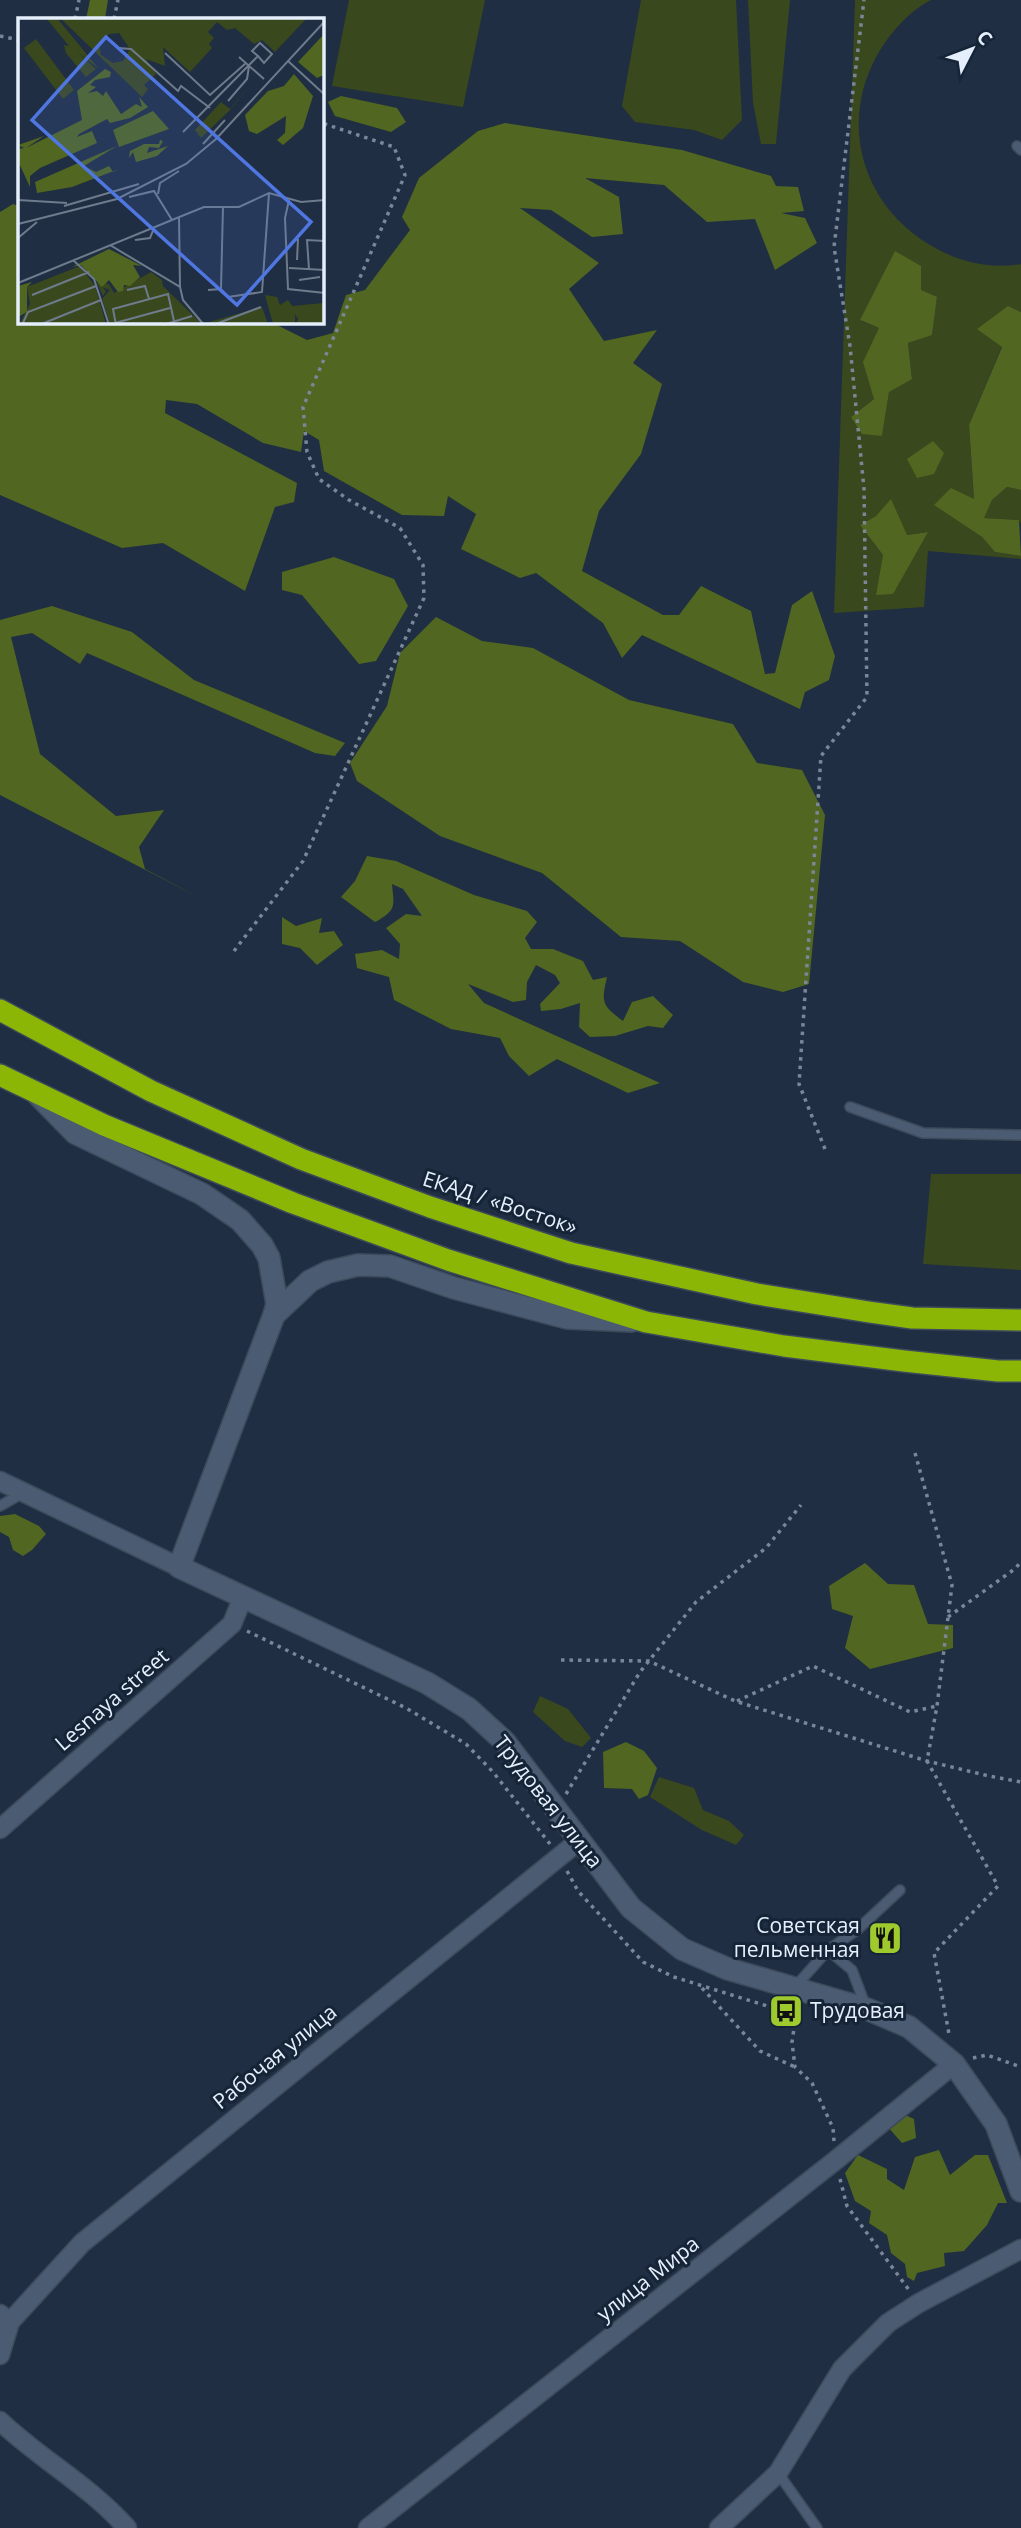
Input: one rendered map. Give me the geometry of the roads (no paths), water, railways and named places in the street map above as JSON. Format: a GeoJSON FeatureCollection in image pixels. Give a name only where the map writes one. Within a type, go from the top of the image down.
{"type":"FeatureCollection","features":[{"type":"Feature","properties":{"kind":"highway","name":"ЕКАД / «Восток»"},"geometry":{"type":"LineString","coordinates":[[0,1010],[151,1091],[290,1154],[430,1207],[571,1253],[757,1294],[869,1312],[912,1318],[1021,1320]]}},
{"type":"Feature","properties":{"kind":"highway"},"geometry":{"type":"LineString","coordinates":[[0,1074],[36,1094],[178,1157],[370,1233],[646,1322],[811,1349],[998,1371],[1021,1371]]}},
{"type":"Feature","properties":{"kind":"main road"},"geometry":{"type":"LineString","coordinates":[[36,1094],[75,1133],[202,1195],[240,1220],[262,1245],[269,1258],[277,1304],[274,1315],[179,1567]]}},
{"type":"Feature","properties":{"kind":"main road"},"geometry":{"type":"LineString","coordinates":[[274,1315],[303,1286],[328,1272],[358,1265],[390,1266],[454,1288],[567,1318],[646,1322]]}},
{"type":"Feature","properties":{"kind":"main road","name":"Трудовая улица"},"geometry":{"type":"LineString","coordinates":[[179,1567],[427,1683],[469,1709],[505,1742],[631,1908],[682,1948],[728,1969],[867,2009],[909,2027],[954,2064],[996,2124],[1021,2191]]}},
{"type":"Feature","properties":{"kind":"street","name":"Трудовая улица"},"geometry":{"type":"LineString","coordinates":[[0,1481],[179,1567]]}},
{"type":"Feature","properties":{"kind":"street","name":"Lesnaya street"},"geometry":{"type":"LineString","coordinates":[[0,1829],[232,1624],[243,1597]]}},
{"type":"Feature","properties":{"kind":"street","name":"Рабочая улица"},"geometry":{"type":"LineString","coordinates":[[5,2318],[82,2243],[580,1840]]}},
{"type":"Feature","properties":{"kind":"street","name":"улица Мира"},"geometry":{"type":"LineString","coordinates":[[368,2528],[954,2064]]}},
{"type":"Feature","properties":{"kind":"street"},"geometry":{"type":"LineString","coordinates":[[719,2528],[778,2473],[842,2370],[888,2323],[919,2303],[1021,2249]]}},
{"type":"Feature","properties":{"kind":"street"},"geometry":{"type":"LineString","coordinates":[[0,2355],[5,2318]]}},
{"type":"Feature","properties":{"kind":"street"},"geometry":{"type":"LineString","coordinates":[[0,2421],[21,2442],[109,2508],[127,2528]]}},
{"type":"Feature","properties":{"kind":"lane"},"geometry":{"type":"LineString","coordinates":[[850,1107],[923,1133],[1021,1135]]}},
{"type":"Feature","properties":{"kind":"lane"},"geometry":{"type":"LineString","coordinates":[[0,1506],[23,1493]]}},
{"type":"Feature","properties":{"kind":"lane"},"geometry":{"type":"LineString","coordinates":[[793,1989],[828,1950],[857,1930],[900,1890]]}},
{"type":"Feature","properties":{"kind":"lane"},"geometry":{"type":"LineString","coordinates":[[828,1950],[852,1970],[867,2009]]}},
{"type":"Feature","properties":{"kind":"lane"},"geometry":{"type":"LineString","coordinates":[[778,2473],[817,2528]]}},
{"type":"Feature","properties":{"kind":"place","name":"Советская пельменная"},"geometry":{"type":"Point","coordinates":[885,1938]}},
{"type":"Feature","properties":{"kind":"place","name":"Трудовая"},"geometry":{"type":"Point","coordinates":[786,2011]}}]}
